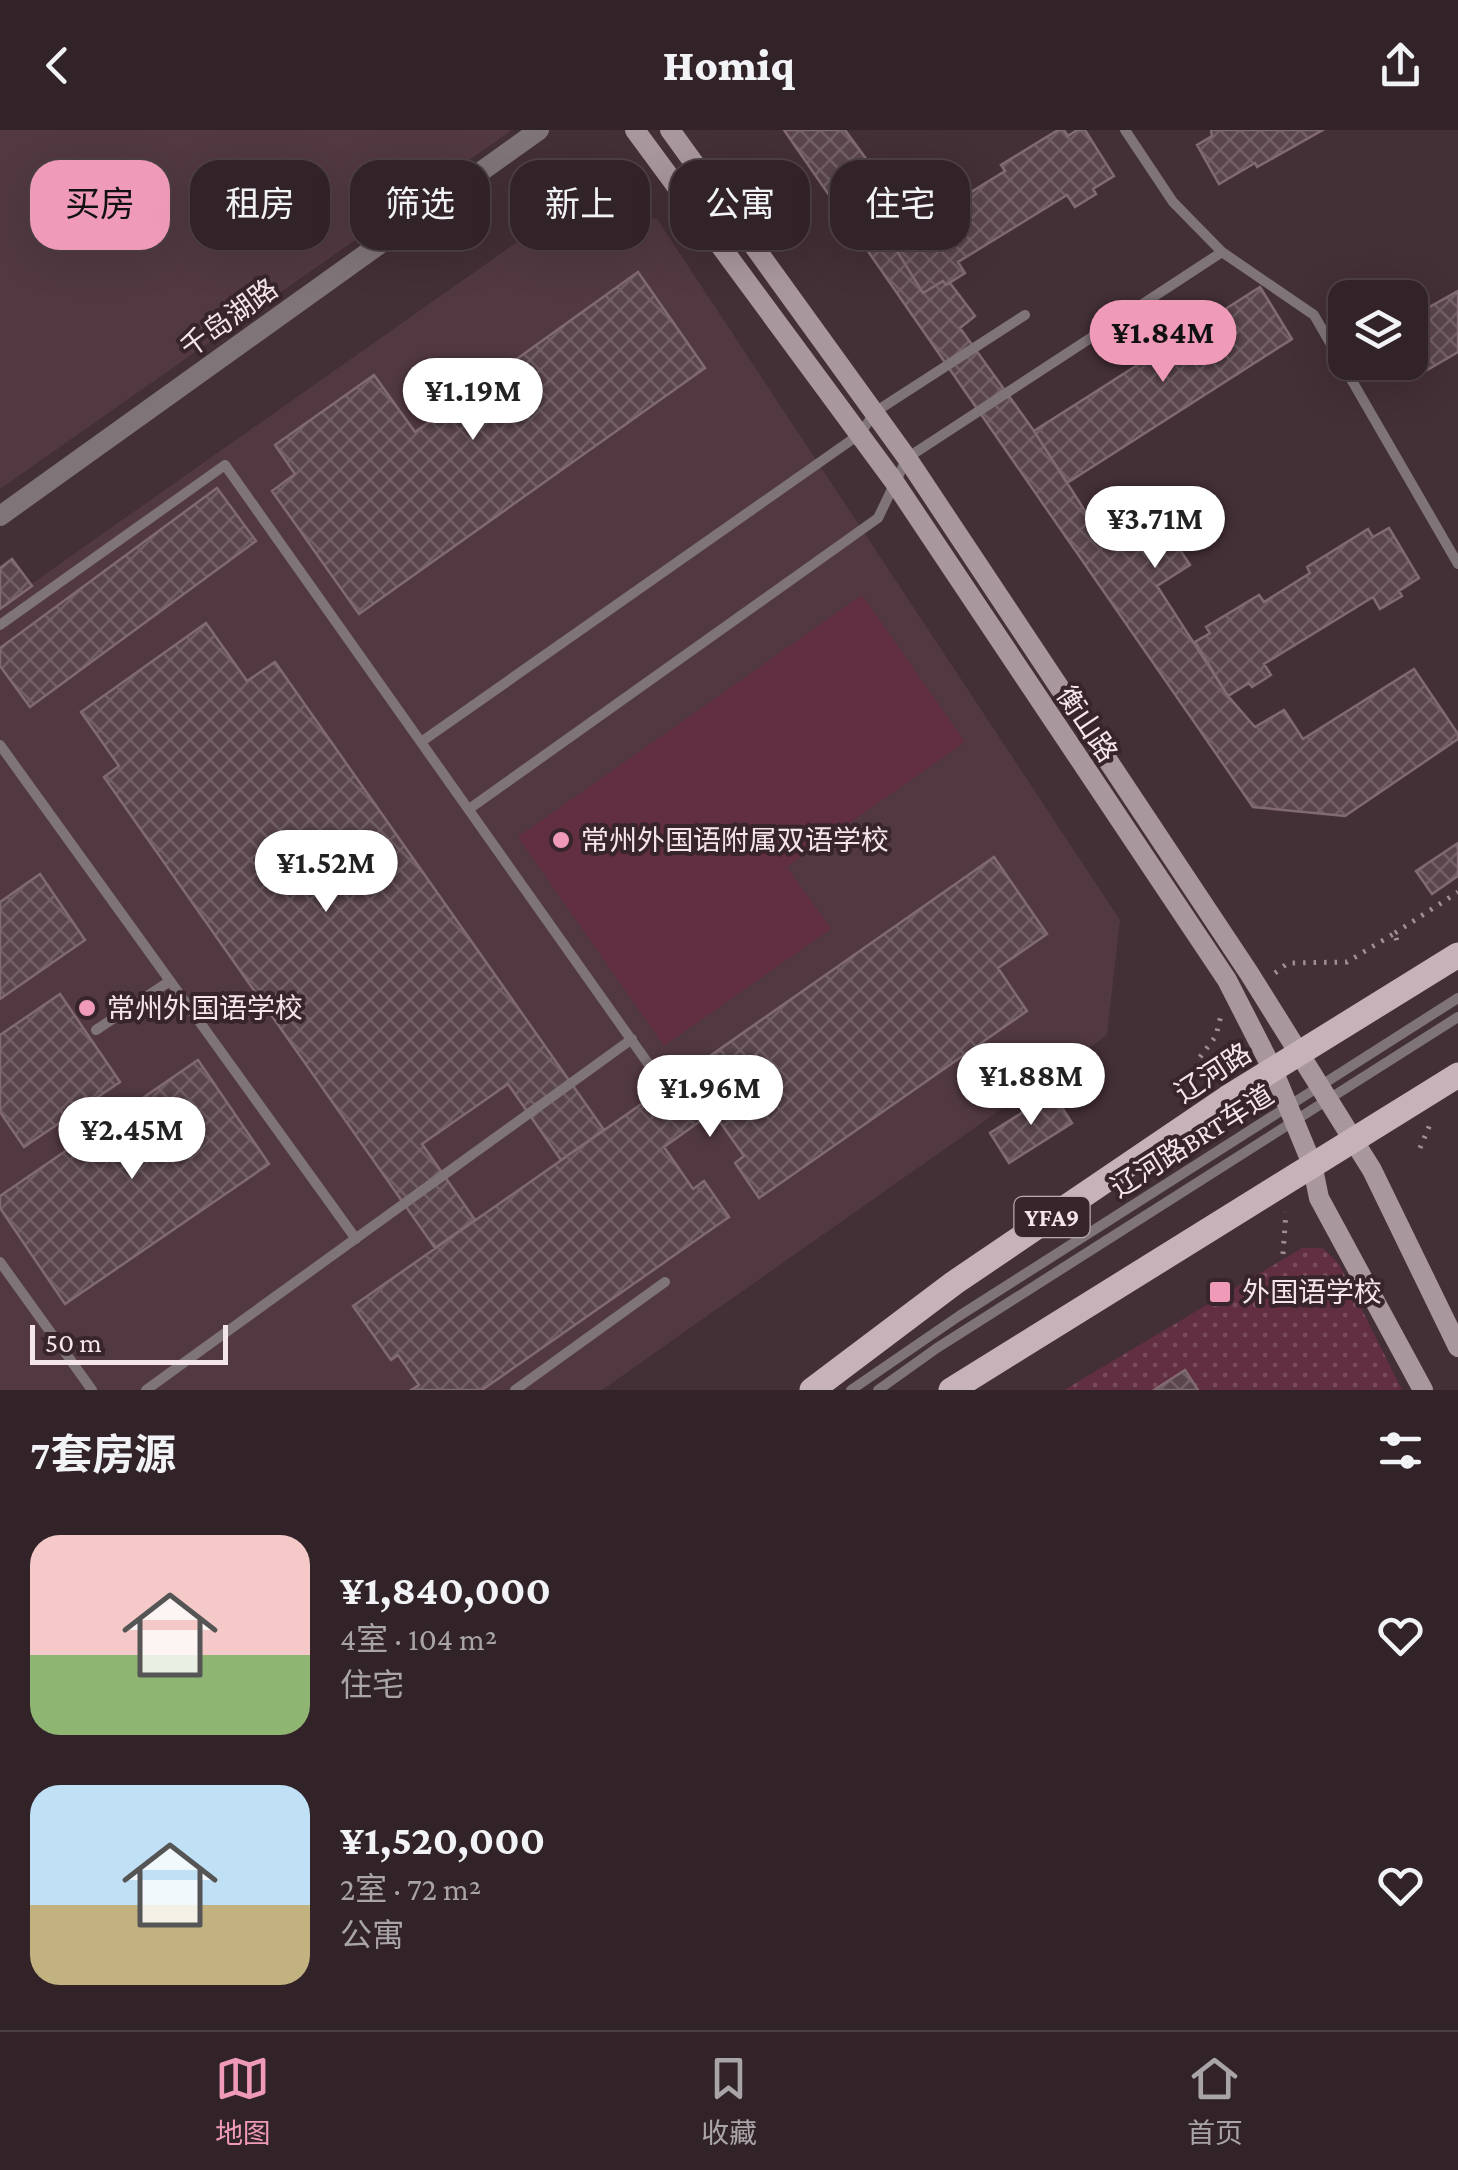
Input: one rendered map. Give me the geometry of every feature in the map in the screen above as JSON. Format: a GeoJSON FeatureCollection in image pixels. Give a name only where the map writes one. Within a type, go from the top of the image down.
{"type":"FeatureCollection","features":[{"type":"Feature","properties":{"kind":"main road","name":"辽河路"},"geometry":{"type":"LineString","coordinates":[[812,1390],[954,1282],[1298,1052],[1458,956]]}},
{"type":"Feature","properties":{"kind":"main road"},"geometry":{"type":"LineString","coordinates":[[951,1390],[1458,1076]]}},
{"type":"Feature","properties":{"kind":"street","name":"千岛湖路"},"geometry":{"type":"LineString","coordinates":[[0,516],[539,130]]}},
{"type":"Feature","properties":{"kind":"street","name":"衡山路"},"geometry":{"type":"LineString","coordinates":[[635,130],[893,480],[1226,980],[1273,1070],[1312,1164],[1320,1198],[1423,1390]]}},
{"type":"Feature","properties":{"kind":"street","name":"衡山路"},"geometry":{"type":"LineString","coordinates":[[670,130],[907,458],[1298,1052],[1372,1170],[1458,1347]]}},
{"type":"Feature","properties":{"kind":"lane"},"geometry":{"type":"LineString","coordinates":[[1125,130],[1172,202],[1222,252],[1314,315],[1458,564]]}},
{"type":"Feature","properties":{"kind":"lane"},"geometry":{"type":"LineString","coordinates":[[469,809],[878,518],[893,480],[907,458],[1222,252]]}},
{"type":"Feature","properties":{"kind":"lane"},"geometry":{"type":"LineString","coordinates":[[421,742],[860,434],[875,412],[1025,315]]}},
{"type":"Feature","properties":{"kind":"lane"},"geometry":{"type":"LineString","coordinates":[[0,625],[225,465],[652,1069]]}},
{"type":"Feature","properties":{"kind":"lane"},"geometry":{"type":"LineString","coordinates":[[0,745],[356,1240]]}},
{"type":"Feature","properties":{"kind":"lane"},"geometry":{"type":"LineString","coordinates":[[96,1030],[170,981]]}},
{"type":"Feature","properties":{"kind":"lane","name":"辽河路BRT车道"},"geometry":{"type":"LineString","coordinates":[[878,1390],[1323,1093],[1458,998]]}},
{"type":"Feature","properties":{"kind":"lane","name":"辽河路BRT车道"},"geometry":{"type":"LineString","coordinates":[[1323,1093],[1458,1017]]}},
{"type":"Feature","properties":{"kind":"lane"},"geometry":{"type":"LineString","coordinates":[[146,1390],[632,1039]]}},
{"type":"Feature","properties":{"kind":"lane","name":"辽河路BRT车道"},"geometry":{"type":"LineString","coordinates":[[851,1390],[959,1316],[1291,1114]]}},
{"type":"Feature","properties":{"kind":"lane"},"geometry":{"type":"LineString","coordinates":[[0,1262],[92,1390]]}},
{"type":"Feature","properties":{"kind":"lane"},"geometry":{"type":"LineString","coordinates":[[515,1390],[665,1282]]}},
{"type":"Feature","properties":{"kind":"path"},"geometry":{"type":"LineString","coordinates":[[1276,973],[1288,963],[1347,962],[1458,892]]}},
{"type":"Feature","properties":{"kind":"path"},"geometry":{"type":"LineString","coordinates":[[1395,932],[1397,942]]}},
{"type":"Feature","properties":{"kind":"path"},"geometry":{"type":"LineString","coordinates":[[1200,1057],[1216,1036],[1223,1008]]}},
{"type":"Feature","properties":{"kind":"path"},"geometry":{"type":"LineString","coordinates":[[1284,1254],[1286,1204],[1300,1210]]}},
{"type":"Feature","properties":{"kind":"shaded area"},"geometry":{"type":"Polygon","coordinates":[[[0,130],[512,130],[469,160],[350,160],[350,244],[0,489],[0,130]]]}},
{"type":"Feature","properties":{"kind":"shaded area","name":"常州外国语附属双语学校"},"geometry":{"type":"Polygon","coordinates":[[[650,219],[657,219],[670,239],[670,250],[677,250],[1120,920],[1107,1035],[602,1390],[0,1390],[0,606],[510,247],[650,250],[650,219]]]}},
{"type":"Feature","properties":{"kind":"shaded area"},"geometry":{"type":"Polygon","coordinates":[[[862,595],[965,742],[787,867],[831,929],[664,1046],[518,837],[862,595]]]}},
{"type":"Feature","properties":{"kind":"shaded area"},"geometry":{"type":"Polygon","coordinates":[[[1302,1248],[1323,1248],[1339,1264],[1402,1390],[1064,1390],[1302,1248]]]}},
{"type":"Feature","properties":{"kind":"building"},"geometry":{"type":"Polygon","coordinates":[[[784,130],[845,130],[867,160],[830,160],[830,196],[810,168],[810,160],[805,160],[784,130]]]}},
{"type":"Feature","properties":{"kind":"building"},"geometry":{"type":"Polygon","coordinates":[[[1058,130],[1064,130],[1068,136],[1085,130],[1114,176],[1075,207],[1067,195],[958,262],[965,273],[923,293],[896,250],[970,250],[970,193],[1005,171],[1001,165],[1058,130]]]}},
{"type":"Feature","properties":{"kind":"building"},"geometry":{"type":"Polygon","coordinates":[[[1211,130],[1323,130],[1219,184],[1197,145],[1212,136],[1211,130]]]}},
{"type":"Feature","properties":{"kind":"building"},"geometry":{"type":"Polygon","coordinates":[[[867,250],[897,250],[923,293],[943,281],[946,285],[950,283],[975,316],[960,328],[1034,431],[1101,536],[1151,506],[1190,565],[1157,586],[1228,696],[1255,727],[1284,710],[1303,739],[1414,669],[1458,734],[1458,739],[1345,816],[1253,807],[867,250]]]}},
{"type":"Feature","properties":{"kind":"building"},"geometry":{"type":"Polygon","coordinates":[[[638,272],[705,368],[359,614],[272,491],[295,474],[275,445],[374,375],[415,432],[638,272]]]}},
{"type":"Feature","properties":{"kind":"building"},"geometry":{"type":"Polygon","coordinates":[[[1260,287],[1292,339],[1067,483],[1034,431],[1260,287]]]}},
{"type":"Feature","properties":{"kind":"building"},"geometry":{"type":"Polygon","coordinates":[[[1458,291],[1458,352],[1428,370],[1428,308],[1458,291]]]}},
{"type":"Feature","properties":{"kind":"building"},"geometry":{"type":"Polygon","coordinates":[[[217,488],[256,541],[30,707],[0,666],[0,648],[217,488]]]}},
{"type":"Feature","properties":{"kind":"building"},"geometry":{"type":"Polygon","coordinates":[[[1389,528],[1419,578],[1399,591],[1402,596],[1380,609],[1373,597],[1264,664],[1271,675],[1228,696],[1195,642],[1210,633],[1206,627],[1259,595],[1264,602],[1310,573],[1307,567],[1368,529],[1373,537],[1389,528]]]}},
{"type":"Feature","properties":{"kind":"building"},"geometry":{"type":"Polygon","coordinates":[[[12,559],[32,586],[0,609],[0,568],[12,559]]]}},
{"type":"Feature","properties":{"kind":"building"},"geometry":{"type":"Polygon","coordinates":[[[206,623],[247,681],[275,662],[604,1130],[561,1160],[508,1084],[422,1144],[475,1220],[435,1248],[104,777],[119,766],[81,712],[206,623]]]}},
{"type":"Feature","properties":{"kind":"building"},"geometry":{"type":"Polygon","coordinates":[[[1458,843],[1458,876],[1432,894],[1416,871],[1458,843]]]}},
{"type":"Feature","properties":{"kind":"building"},"geometry":{"type":"Polygon","coordinates":[[[994,857],[1047,934],[998,968],[1027,1011],[759,1198],[735,1163],[744,1156],[713,1112],[664,1147],[693,1189],[704,1181],[729,1217],[482,1390],[411,1390],[419,1385],[398,1355],[391,1360],[353,1306],[994,857]]]}},
{"type":"Feature","properties":{"kind":"building"},"geometry":{"type":"Polygon","coordinates":[[[40,874],[85,940],[0,999],[0,902],[40,874]]]}},
{"type":"Feature","properties":{"kind":"building"},"geometry":{"type":"Polygon","coordinates":[[[60,994],[120,1082],[24,1147],[0,1112],[0,1035],[60,994]]]}},
{"type":"Feature","properties":{"kind":"building"},"geometry":{"type":"Polygon","coordinates":[[[198,1060],[269,1164],[65,1304],[0,1208],[0,1196],[198,1060]]]}},
{"type":"Feature","properties":{"kind":"building"},"geometry":{"type":"Polygon","coordinates":[[[1053,1093],[1072,1123],[1009,1163],[990,1133],[1053,1093]]]}},
{"type":"Feature","properties":{"kind":"building"},"geometry":{"type":"Polygon","coordinates":[[[1185,1370],[1198,1390],[1154,1390],[1185,1370]]]}},
{"type":"Feature","properties":{"kind":"place","name":"常州外国语附属双语学校"},"geometry":{"type":"Point","coordinates":[561,840]}},
{"type":"Feature","properties":{"kind":"place","name":"常州外国语学校"},"geometry":{"type":"Point","coordinates":[87,1008]}},
{"type":"Feature","properties":{"kind":"place","name":"外国语学校"},"geometry":{"type":"Point","coordinates":[1220,1292]}}]}
